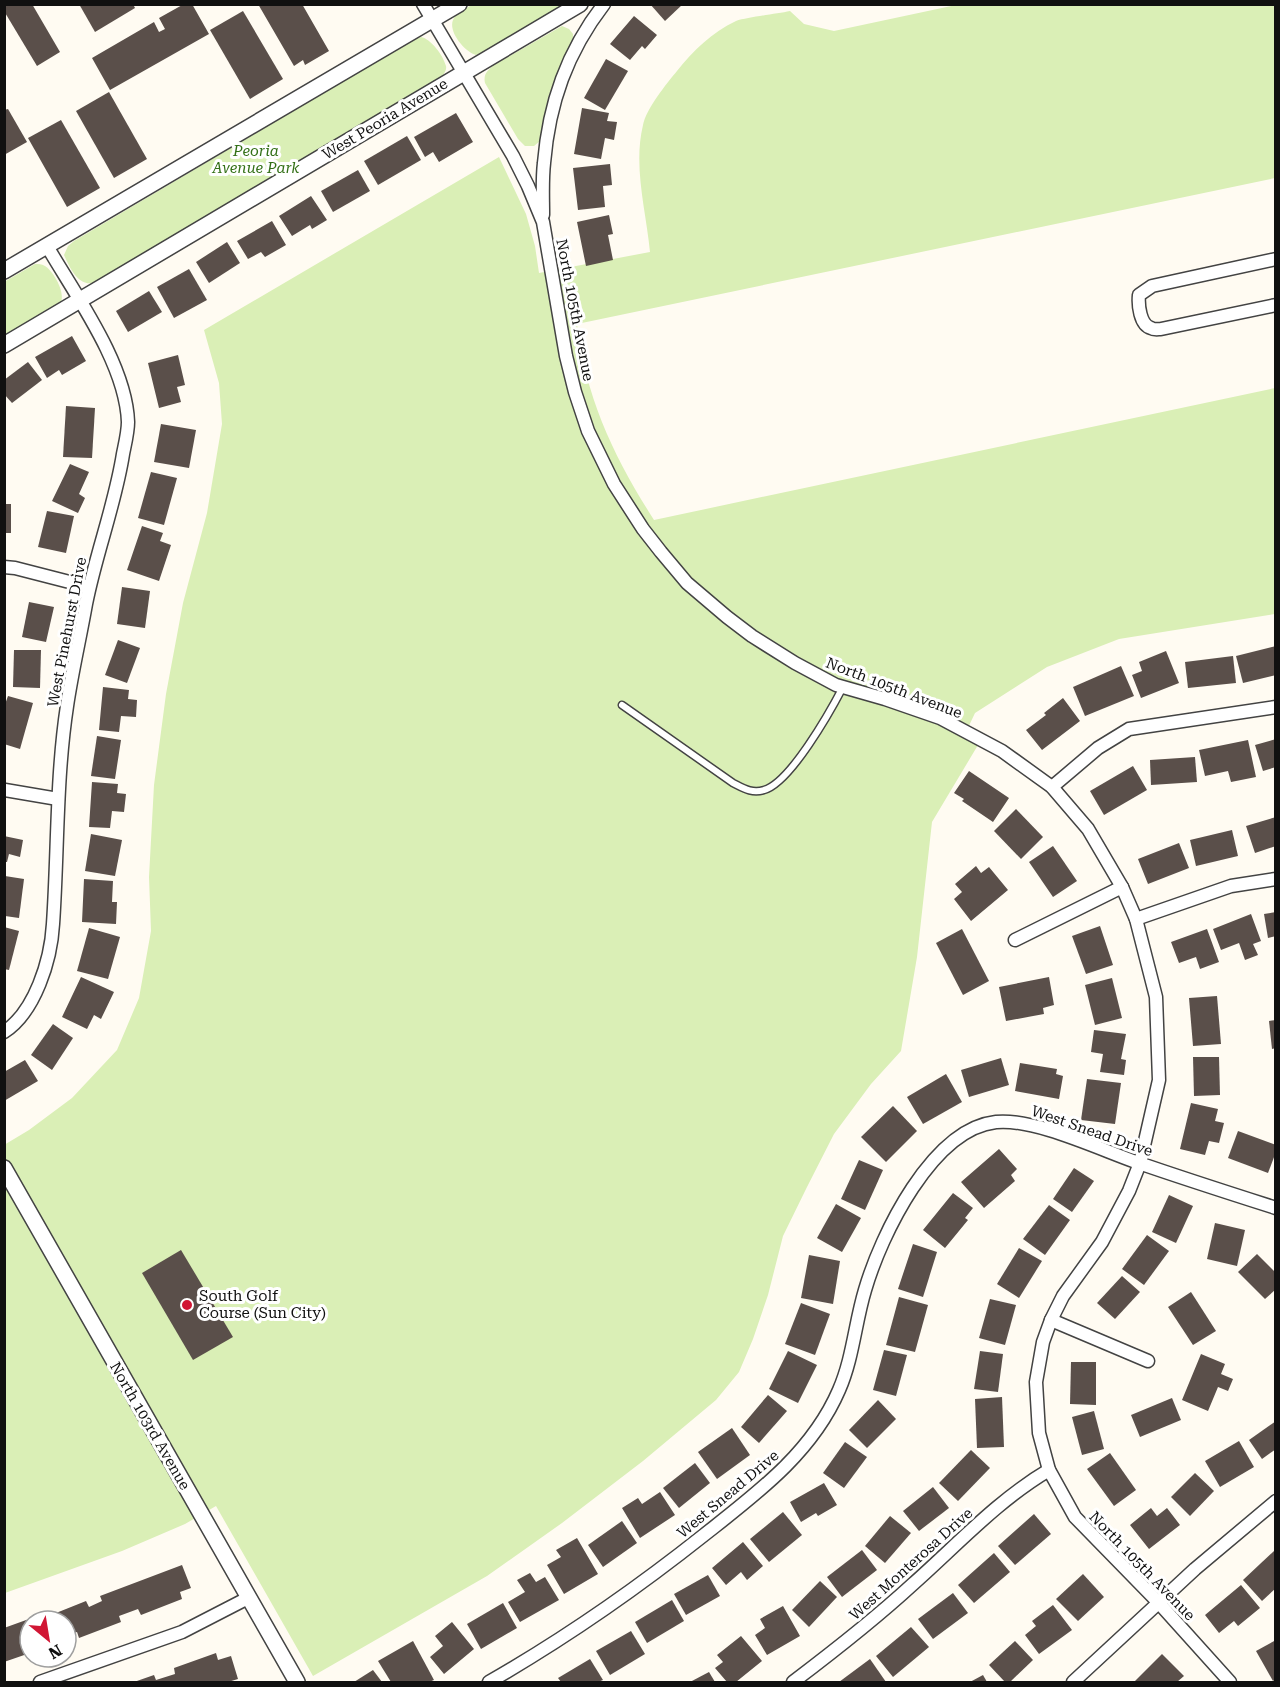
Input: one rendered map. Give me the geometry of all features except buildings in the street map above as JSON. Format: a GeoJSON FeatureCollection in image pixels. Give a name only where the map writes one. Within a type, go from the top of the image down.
{"type":"FeatureCollection","features":[{"type":"Feature","properties":{"kind":"street","name":"North 105th Avenue"},"geometry":{"type":"LineString","coordinates":[[423,4],[513,156],[543,222]]}},
{"type":"Feature","properties":{"kind":"street"},"geometry":{"type":"LineString","coordinates":[[4,271],[459,4]]}},
{"type":"Feature","properties":{"kind":"street","name":"West Peoria Avenue"},"geometry":{"type":"LineString","coordinates":[[4,345],[580,4]]}},
{"type":"Feature","properties":{"kind":"street","name":"North 105th Avenue"},"geometry":{"type":"LineString","coordinates":[[604,4],[571,55],[560,84],[544,164],[543,222],[566,356],[575,392],[594,445],[614,484],[643,529],[687,583],[752,636],[795,663],[843,687],[940,718],[1002,751],[1052,787],[1088,829],[1122,887],[1136,919],[1156,997],[1159,1080],[1140,1163],[1118,1214],[1102,1242],[1063,1296],[1043,1342],[1036,1382],[1039,1433],[1049,1470],[1075,1517],[1158,1602],[1230,1683]]}},
{"type":"Feature","properties":{"kind":"street","name":"West Pinehurst Drive"},"geometry":{"type":"LineString","coordinates":[[4,1032],[12,1028],[33,1001],[52,941],[58,799],[66,707],[89,587],[120,471],[128,423],[120,382],[101,339],[47,246]]}},
{"type":"Feature","properties":{"kind":"street"},"geometry":{"type":"LineString","coordinates":[[1275,258],[1152,286],[1139,295],[1138,301],[1144,324],[1150,328],[1161,329],[1275,305]]}},
{"type":"Feature","properties":{"kind":"street"},"geometry":{"type":"LineString","coordinates":[[4,567],[89,587]]}},
{"type":"Feature","properties":{"kind":"street"},"geometry":{"type":"LineString","coordinates":[[1052,787],[1098,748],[1129,729],[1275,707]]}},
{"type":"Feature","properties":{"kind":"street"},"geometry":{"type":"LineString","coordinates":[[5,790],[58,799]]}},
{"type":"Feature","properties":{"kind":"street"},"geometry":{"type":"LineString","coordinates":[[1136,919],[1231,886],[1275,879]]}},
{"type":"Feature","properties":{"kind":"street"},"geometry":{"type":"LineString","coordinates":[[1015,940],[1122,887]]}},
{"type":"Feature","properties":{"kind":"street","name":"West Snead Drive"},"geometry":{"type":"LineString","coordinates":[[489,1683],[588,1621],[677,1557],[778,1475],[801,1449],[822,1419],[838,1390],[848,1363],[865,1290],[895,1219],[932,1161],[960,1136],[995,1122],[1015,1122],[1034,1126],[1275,1208]]}},
{"type":"Feature","properties":{"kind":"street","name":"North 103rd Avenue"},"geometry":{"type":"LineString","coordinates":[[4,1168],[297,1683]]}},
{"type":"Feature","properties":{"kind":"street"},"geometry":{"type":"LineString","coordinates":[[1051,1320],[1149,1361]]}},
{"type":"Feature","properties":{"kind":"street","name":"West Monterosa Drive"},"geometry":{"type":"LineString","coordinates":[[793,1683],[911,1587],[1006,1499],[1026,1483],[1049,1470]]}},
{"type":"Feature","properties":{"kind":"street"},"geometry":{"type":"LineString","coordinates":[[1073,1683],[1158,1602],[1275,1501]]}},
{"type":"Feature","properties":{"kind":"street"},"geometry":{"type":"LineString","coordinates":[[40,1683],[182,1632],[248,1598]]}},
{"type":"Feature","properties":{"kind":"lane"},"geometry":{"type":"LineString","coordinates":[[622,705],[733,783],[755,792],[776,783],[794,763],[830,711],[843,687]]}},
{"type":"Feature","properties":{"kind":"green space"},"geometry":{"type":"Polygon","coordinates":[[[472,5],[563,5],[476,55],[458,41],[452,25],[456,15],[472,5]]]}},
{"type":"Feature","properties":{"kind":"green space","name":"South Golf Course (Sun City)"},"geometry":{"type":"Polygon","coordinates":[[[956,5],[1275,5],[1275,178],[577,324],[587,377],[595,402],[626,473],[654,520],[1275,388],[1275,614],[1119,639],[1047,667],[975,713],[966,732],[981,740],[932,822],[917,957],[901,1051],[871,1084],[834,1134],[807,1187],[783,1236],[768,1295],[739,1372],[716,1400],[643,1461],[562,1523],[487,1576],[313,1676],[216,1506],[185,1524],[122,1551],[5,1593],[4,1145],[29,1130],[72,1098],[117,1050],[139,998],[151,931],[149,877],[154,785],[166,694],[183,603],[207,513],[222,424],[219,383],[204,330],[499,157],[526,214],[535,246],[539,273],[650,252],[639,157],[643,125],[652,104],[668,82],[711,36],[736,21],[790,11],[804,24],[834,31],[956,5]]]}},
{"type":"Feature","properties":{"kind":"green space"},"geometry":{"type":"Polygon","coordinates":[[[562,26],[569,29],[573,38],[548,98],[540,141],[534,146],[525,146],[518,139],[485,83],[485,75],[494,65],[562,26]]]}},
{"type":"Feature","properties":{"kind":"green space","name":"Peoria Avenue Park"},"geometry":{"type":"Polygon","coordinates":[[[421,37],[433,44],[446,66],[440,79],[93,283],[83,282],[72,270],[64,255],[68,246],[74,241],[421,37]]]}},
{"type":"Feature","properties":{"kind":"green space"},"geometry":{"type":"Polygon","coordinates":[[[35,264],[45,266],[55,277],[60,288],[61,302],[5,337],[4,282],[35,264]]]}},
{"type":"Feature","properties":{"kind":"place","name":"South Golf Course (Sun City)"},"geometry":{"type":"Point","coordinates":[187,1305]}}]}
